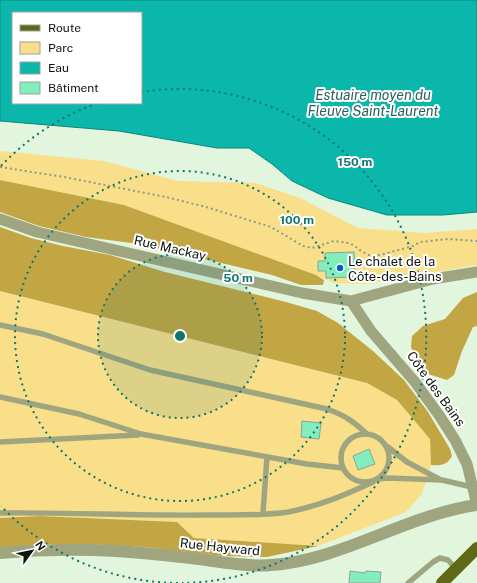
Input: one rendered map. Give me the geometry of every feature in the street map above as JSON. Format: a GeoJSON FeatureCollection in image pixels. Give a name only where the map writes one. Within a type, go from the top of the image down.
{"type":"FeatureCollection","features":[{"type":"Feature","properties":{"kind":"main road"},"geometry":{"type":"LineString","coordinates":[[442,583],[477,548]]}},
{"type":"Feature","properties":{"kind":"street","name":"Rue Mackay"},"geometry":{"type":"LineString","coordinates":[[0,218],[37,232],[302,293],[350,301],[418,283],[477,272]]}},
{"type":"Feature","properties":{"kind":"street","name":"Côte des Bains"},"geometry":{"type":"LineString","coordinates":[[350,301],[371,331],[402,364],[455,440],[467,464],[477,506]]}},
{"type":"Feature","properties":{"kind":"street","name":"Rue Hayward"},"geometry":{"type":"LineString","coordinates":[[0,553],[92,550],[151,554],[248,565],[281,564],[306,560],[456,508],[477,506]]}},
{"type":"Feature","properties":{"kind":"lane"},"geometry":{"type":"LineString","coordinates":[[0,325],[43,334],[150,370],[327,409],[344,415],[356,423],[366,434]]}},
{"type":"Feature","properties":{"kind":"lane"},"geometry":{"type":"LineString","coordinates":[[0,397],[79,414],[141,434],[267,457],[343,468]]}},
{"type":"Feature","properties":{"kind":"lane"},"geometry":{"type":"LineString","coordinates":[[0,442],[141,434]]}},
{"type":"Feature","properties":{"kind":"lane"},"geometry":{"type":"LineString","coordinates":[[0,513],[47,512],[176,516],[287,512],[331,501],[376,480],[386,472],[390,463],[389,452],[386,446],[377,436],[366,434],[353,437],[346,443],[341,456],[343,468],[350,477],[358,482],[376,480],[387,478],[442,480],[473,487]]}},
{"type":"Feature","properties":{"kind":"lane"},"geometry":{"type":"LineString","coordinates":[[386,446],[407,462],[442,480]]}},
{"type":"Feature","properties":{"kind":"lane"},"geometry":{"type":"LineString","coordinates":[[263,513],[267,457]]}},
{"type":"Feature","properties":{"kind":"lane"},"geometry":{"type":"LineString","coordinates":[[408,583],[440,558],[448,560],[456,569]]}},
{"type":"Feature","properties":{"kind":"path"},"geometry":{"type":"LineString","coordinates":[[0,167],[64,177],[166,197],[206,207],[271,227],[303,246],[312,248],[334,241],[349,243],[361,252],[369,255],[380,255],[413,246],[420,242],[448,239],[477,241]]}},
{"type":"Feature","properties":{"kind":"green space"},"geometry":{"type":"Polygon","coordinates":[[[0,151],[104,161],[178,181],[255,183],[300,198],[358,228],[424,233],[477,229],[477,265],[367,284],[334,283],[316,275],[124,205],[0,180],[0,151]]]}},
{"type":"Feature","properties":{"kind":"green space"},"geometry":{"type":"Polygon","coordinates":[[[0,291],[367,383],[397,400],[430,439],[431,465],[422,494],[406,512],[318,546],[194,538],[177,522],[40,516],[0,518],[0,291]]]}},
{"type":"Feature","properties":{"kind":"shaded area"},"geometry":{"type":"Polygon","coordinates":[[[0,180],[124,205],[316,275],[324,280],[323,285],[301,285],[272,275],[171,251],[131,243],[86,237],[39,226],[0,212],[0,180]]]}},
{"type":"Feature","properties":{"kind":"shaded area"},"geometry":{"type":"Polygon","coordinates":[[[0,227],[31,238],[110,255],[165,272],[317,311],[338,323],[373,351],[404,380],[428,412],[450,449],[452,456],[443,464],[431,465],[430,439],[397,400],[367,383],[0,291],[0,227]]]}},
{"type":"Feature","properties":{"kind":"shaded area"},"geometry":{"type":"Polygon","coordinates":[[[477,292],[477,326],[473,327],[462,351],[454,375],[447,380],[428,374],[418,363],[411,347],[412,336],[423,326],[445,319],[463,298],[477,292]]]}},
{"type":"Feature","properties":{"kind":"shaded area"},"geometry":{"type":"Polygon","coordinates":[[[40,516],[177,522],[194,538],[318,546],[267,557],[222,556],[144,547],[87,544],[48,544],[0,549],[0,518],[40,516]]]}},
{"type":"Feature","properties":{"kind":"water","name":"Estuaire moyen du Fleuve Saint-Laurent"},"geometry":{"type":"Polygon","coordinates":[[[0,0],[477,0],[477,212],[443,215],[387,215],[328,198],[292,181],[272,164],[249,148],[217,148],[119,131],[0,121],[0,0]]]}},
{"type":"Feature","properties":{"kind":"building"},"geometry":{"type":"Polygon","coordinates":[[[354,252],[355,277],[326,278],[326,271],[318,271],[318,261],[325,261],[325,253],[354,252]]]}},
{"type":"Feature","properties":{"kind":"building"},"geometry":{"type":"Polygon","coordinates":[[[302,421],[321,423],[319,439],[301,437],[302,421]]]}},
{"type":"Feature","properties":{"kind":"building"},"geometry":{"type":"Polygon","coordinates":[[[369,449],[375,464],[358,470],[353,456],[369,449]]]}},
{"type":"Feature","properties":{"kind":"building"},"geometry":{"type":"Polygon","coordinates":[[[350,571],[365,573],[366,571],[381,572],[380,583],[349,583],[350,571]]]}},
{"type":"Feature","properties":{"kind":"place","name":"Le chalet de la Côte-des-Bains"},"geometry":{"type":"Point","coordinates":[340,268]}}]}
